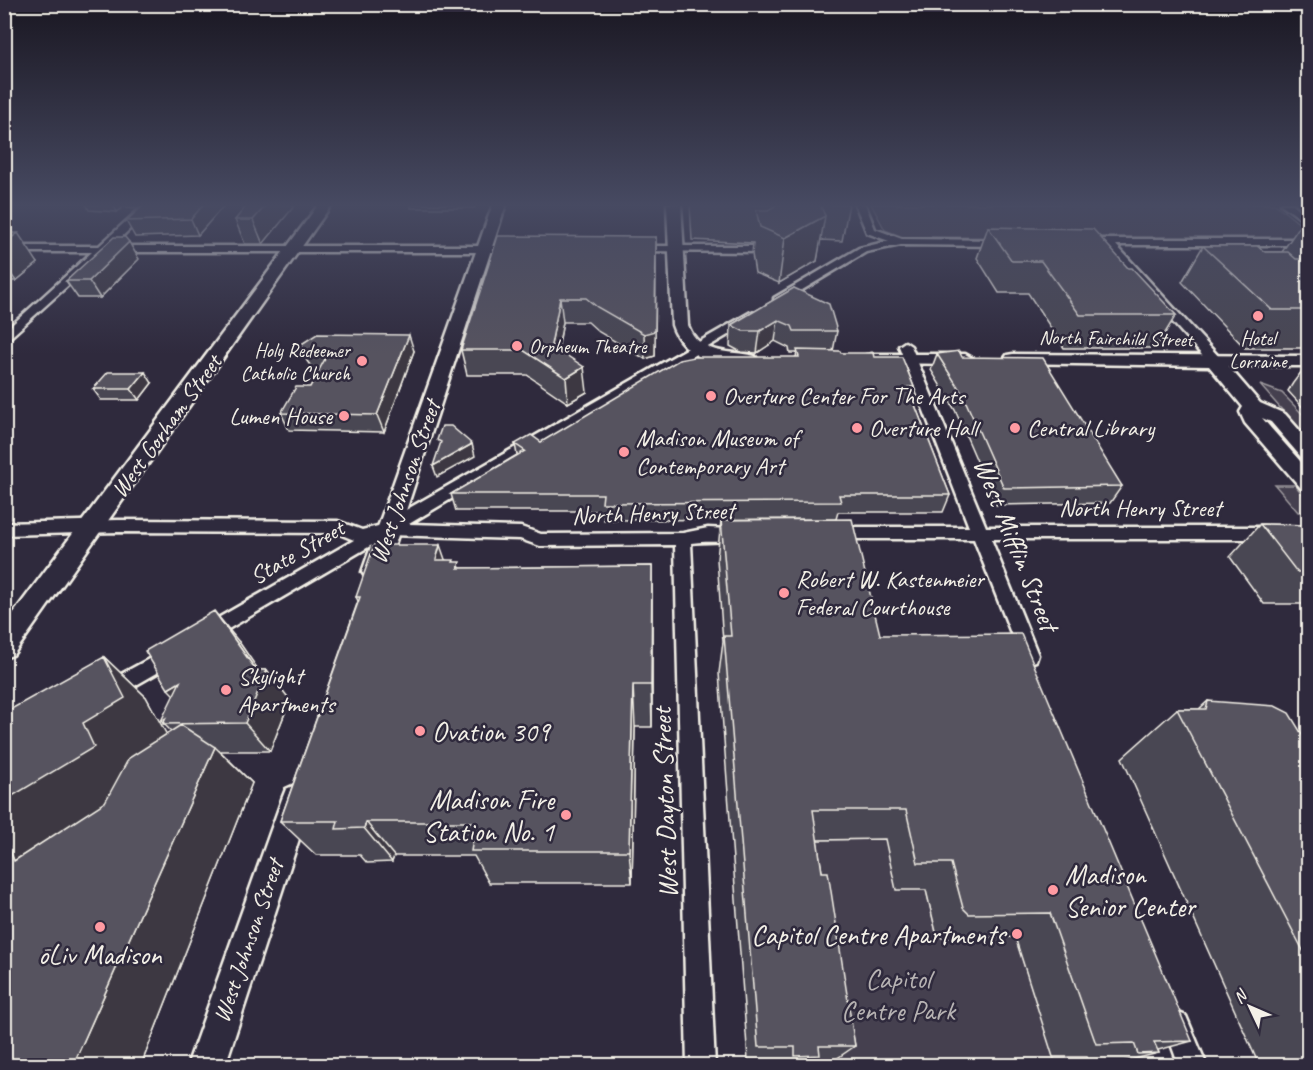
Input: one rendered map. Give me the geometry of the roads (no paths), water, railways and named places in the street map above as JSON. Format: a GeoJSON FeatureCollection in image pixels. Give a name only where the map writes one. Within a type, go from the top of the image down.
{"type":"FeatureCollection","features":[{"type":"Feature","properties":{"kind":"main road","name":"West Gorham Street"},"geometry":{"type":"LineString","coordinates":[[4,647],[289,254]]}},
{"type":"Feature","properties":{"kind":"main road","name":"West Johnson Street"},"geometry":{"type":"LineString","coordinates":[[367,594],[483,254]]}},
{"type":"Feature","properties":{"kind":"main road"},"geometry":{"type":"LineString","coordinates":[[676,254],[680,329],[685,339],[695,348],[721,357],[771,360]]}},
{"type":"Feature","properties":{"kind":"main road"},"geometry":{"type":"LineString","coordinates":[[854,360],[908,353],[977,359]]}},
{"type":"Feature","properties":{"kind":"main road","name":"North Fairchild Street"},"geometry":{"type":"LineString","coordinates":[[1001,359],[1308,362]]}},
{"type":"Feature","properties":{"kind":"main road"},"geometry":{"type":"LineString","coordinates":[[1215,361],[1253,406],[1278,418],[1308,452]]}},
{"type":"Feature","properties":{"kind":"main road"},"geometry":{"type":"LineString","coordinates":[[1253,406],[1250,412],[1252,419],[1308,483]]}},
{"type":"Feature","properties":{"kind":"main road","name":"West Johnson Street"},"geometry":{"type":"LineString","coordinates":[[206,1065],[306,774]]}},
{"type":"Feature","properties":{"kind":"street"},"geometry":{"type":"LineString","coordinates":[[4,339],[98,254]]}},
{"type":"Feature","properties":{"kind":"street","name":"State Street"},"geometry":{"type":"LineString","coordinates":[[92,700],[389,529],[856,254]]}},
{"type":"Feature","properties":{"kind":"street"},"geometry":{"type":"LineString","coordinates":[[1117,254],[1215,361]]}},
{"type":"Feature","properties":{"kind":"street","name":"West Mifflin Street"},"geometry":{"type":"LineString","coordinates":[[908,353],[1038,676]]}},
{"type":"Feature","properties":{"kind":"street","name":"North Henry Street"},"geometry":{"type":"LineString","coordinates":[[4,529],[118,526],[338,527],[361,536],[389,529],[520,533],[540,540],[683,539],[708,534],[755,534]]}},
{"type":"Feature","properties":{"kind":"street","name":"North Henry Street"},"geometry":{"type":"LineString","coordinates":[[813,533],[1308,533]]}},
{"type":"Feature","properties":{"kind":"street","name":"West Dayton Street"},"geometry":{"type":"LineString","coordinates":[[683,539],[701,1065]]}},
{"type":"Feature","properties":{"kind":"street"},"geometry":{"type":"LineString","coordinates":[[1172,1011],[1194,1065]]}},
{"type":"Feature","properties":{"kind":"place","name":"Hotel Lorraine"},"geometry":{"type":"Point","coordinates":[1258,316]}},
{"type":"Feature","properties":{"kind":"place","name":"Orpheum Theatre"},"geometry":{"type":"Point","coordinates":[517,346]}},
{"type":"Feature","properties":{"kind":"place","name":"Holy Redeemer Catholic Church"},"geometry":{"type":"Point","coordinates":[362,361]}},
{"type":"Feature","properties":{"kind":"place","name":"Overture Center For The Arts"},"geometry":{"type":"Point","coordinates":[711,396]}},
{"type":"Feature","properties":{"kind":"place","name":"Lumen House"},"geometry":{"type":"Point","coordinates":[344,416]}},
{"type":"Feature","properties":{"kind":"place","name":"Overture Hall"},"geometry":{"type":"Point","coordinates":[857,428]}},
{"type":"Feature","properties":{"kind":"place","name":"Central Library"},"geometry":{"type":"Point","coordinates":[1015,428]}},
{"type":"Feature","properties":{"kind":"place","name":"Madison Museum of Contemporary Art"},"geometry":{"type":"Point","coordinates":[624,452]}},
{"type":"Feature","properties":{"kind":"place","name":"Robert W. Kastenmeier Federal Courthouse"},"geometry":{"type":"Point","coordinates":[784,593]}},
{"type":"Feature","properties":{"kind":"place","name":"Skylight Apartments"},"geometry":{"type":"Point","coordinates":[226,690]}},
{"type":"Feature","properties":{"kind":"place","name":"Ovation 309"},"geometry":{"type":"Point","coordinates":[420,731]}},
{"type":"Feature","properties":{"kind":"place","name":"Madison Fire Station No. 1"},"geometry":{"type":"Point","coordinates":[566,815]}},
{"type":"Feature","properties":{"kind":"place","name":"Madison Senior Center"},"geometry":{"type":"Point","coordinates":[1053,890]}},
{"type":"Feature","properties":{"kind":"place","name":"ōLiv Madison"},"geometry":{"type":"Point","coordinates":[100,927]}},
{"type":"Feature","properties":{"kind":"place","name":"Capitol Centre Apartments"},"geometry":{"type":"Point","coordinates":[1017,934]}},
{"type":"Feature","properties":{"kind":"park label","name":"Capitol Centre Park"},"geometry":{"type":"Point","coordinates":[898,994]}}]}
